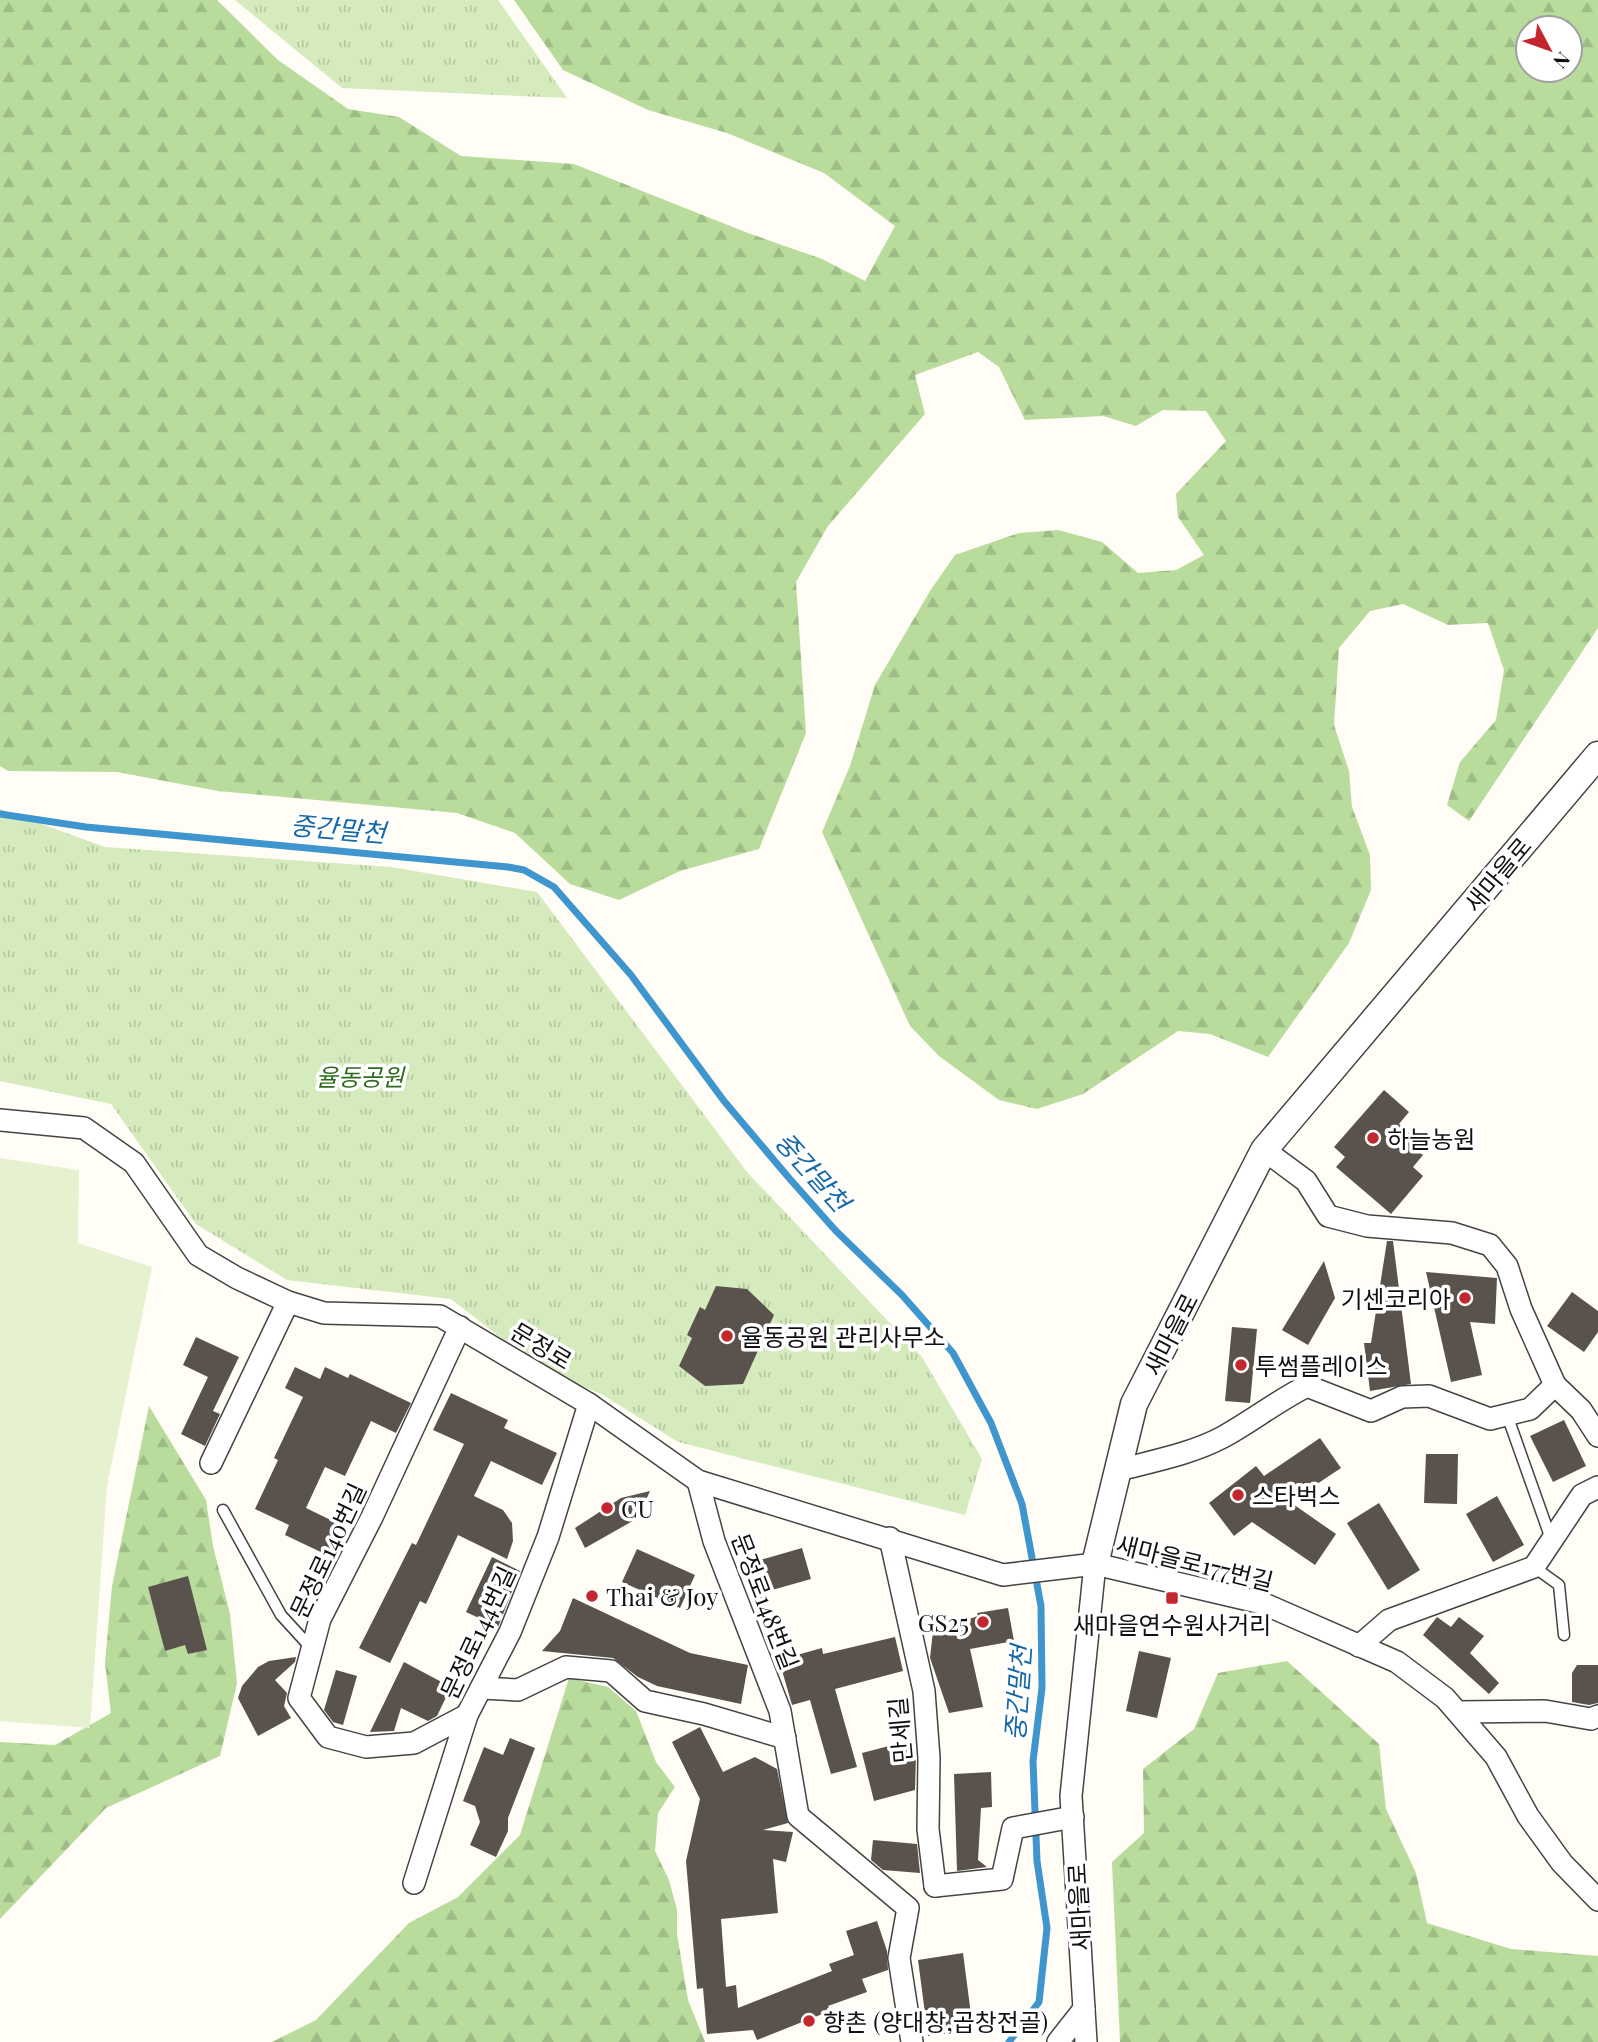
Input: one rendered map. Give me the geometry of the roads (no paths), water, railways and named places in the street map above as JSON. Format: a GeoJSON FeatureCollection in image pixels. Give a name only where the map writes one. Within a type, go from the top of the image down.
{"type":"FeatureCollection","features":[{"type":"Feature","properties":{"kind":"street","name":"새마을로"},"geometry":{"type":"LineString","coordinates":[[1086,2042],[1071,1796],[1095,1564],[1134,1404],[1265,1150],[1598,755]]}},
{"type":"Feature","properties":{"kind":"street","name":"문정로"},"geometry":{"type":"LineString","coordinates":[[0,1120],[84,1128],[134,1163],[198,1255],[288,1302],[324,1313],[440,1315],[589,1404],[698,1482],[1013,1575],[1095,1564]]}},
{"type":"Feature","properties":{"kind":"street"},"geometry":{"type":"LineString","coordinates":[[1265,1150],[1306,1181],[1328,1216],[1367,1226],[1452,1233],[1490,1245],[1507,1266],[1521,1309],[1555,1385],[1581,1410],[1598,1436]]}},
{"type":"Feature","properties":{"kind":"street"},"geometry":{"type":"LineString","coordinates":[[211,1463],[288,1302]]}},
{"type":"Feature","properties":{"kind":"street","name":"문정로140번길"},"geometry":{"type":"LineString","coordinates":[[460,1327],[372,1517],[320,1619],[299,1698],[328,1737],[366,1747],[414,1743],[467,1715]]}},
{"type":"Feature","properties":{"kind":"street"},"geometry":{"type":"LineString","coordinates":[[1119,1470],[1174,1456],[1222,1438],[1275,1402],[1307,1386],[1371,1411],[1402,1397],[1429,1396],[1490,1419],[1530,1409],[1555,1385]]}},
{"type":"Feature","properties":{"kind":"street","name":"문정로144번길"},"geometry":{"type":"LineString","coordinates":[[414,1882],[467,1715],[510,1632],[548,1537],[589,1404]]}},
{"type":"Feature","properties":{"kind":"street","name":"문정로148번길"},"geometry":{"type":"LineString","coordinates":[[698,1482],[714,1541],[780,1711],[798,1816],[908,1908]]}},
{"type":"Feature","properties":{"kind":"street"},"geometry":{"type":"LineString","coordinates":[[1359,1646],[1389,1620],[1534,1567],[1582,1494],[1598,1488]]}},
{"type":"Feature","properties":{"kind":"street","name":"만세길"},"geometry":{"type":"LineString","coordinates":[[890,1538],[924,1691],[929,1758],[928,1829],[935,1886]]}},
{"type":"Feature","properties":{"kind":"street","name":"새마을로177번길"},"geometry":{"type":"LineString","coordinates":[[1095,1564],[1262,1603],[1397,1662],[1458,1712],[1496,1757],[1528,1816],[1562,1863],[1598,1899]]}},
{"type":"Feature","properties":{"kind":"street"},"geometry":{"type":"LineString","coordinates":[[482,1688],[518,1689],[566,1667],[611,1671],[645,1701],[704,1714],[785,1738]]}},
{"type":"Feature","properties":{"kind":"street"},"geometry":{"type":"LineString","coordinates":[[1458,1712],[1545,1711],[1591,1720],[1598,1716]]}},
{"type":"Feature","properties":{"kind":"street"},"geometry":{"type":"LineString","coordinates":[[912,2042],[899,1958],[908,1908],[935,1886],[1002,1880],[1013,1828],[1073,1817]]}},
{"type":"Feature","properties":{"kind":"street"},"geometry":{"type":"LineString","coordinates":[[1058,2042],[1084,2009]]}},
{"type":"Feature","properties":{"kind":"lane"},"geometry":{"type":"LineString","coordinates":[[1507,1415],[1552,1542]]}},
{"type":"Feature","properties":{"kind":"lane"},"geometry":{"type":"LineString","coordinates":[[223,1510],[281,1615],[312,1649]]}},
{"type":"Feature","properties":{"kind":"lane"},"geometry":{"type":"LineString","coordinates":[[1534,1567],[1559,1585],[1564,1635]]}},
{"type":"Feature","properties":{"kind":"waterway","name":"중간말천"},"geometry":{"type":"LineString","coordinates":[[0,814],[86,827],[524,870],[554,887],[631,975],[724,1101],[789,1178],[836,1231],[902,1295],[953,1353],[991,1423],[1022,1504],[1041,1606],[1042,1688],[1033,1761],[1037,1861],[1047,1928],[1039,2002],[1009,2042]]}},
{"type":"Feature","properties":{"kind":"place","name":"하늘농원"},"geometry":{"type":"Point","coordinates":[1373,1138]}},
{"type":"Feature","properties":{"kind":"place","name":"기센코리아"},"geometry":{"type":"Point","coordinates":[1465,1298]}},
{"type":"Feature","properties":{"kind":"place","name":"율동공원 관리사무소"},"geometry":{"type":"Point","coordinates":[727,1336]}},
{"type":"Feature","properties":{"kind":"place","name":"투썸플레이스"},"geometry":{"type":"Point","coordinates":[1241,1365]}},
{"type":"Feature","properties":{"kind":"place","name":"스타벅스"},"geometry":{"type":"Point","coordinates":[1238,1495]}},
{"type":"Feature","properties":{"kind":"place","name":"CU"},"geometry":{"type":"Point","coordinates":[607,1508]}},
{"type":"Feature","properties":{"kind":"place","name":"Thai & Joy"},"geometry":{"type":"Point","coordinates":[592,1596]}},
{"type":"Feature","properties":{"kind":"place","name":"새마을연수원사거리"},"geometry":{"type":"Point","coordinates":[1172,1598]}},
{"type":"Feature","properties":{"kind":"place","name":"GS25"},"geometry":{"type":"Point","coordinates":[983,1622]}},
{"type":"Feature","properties":{"kind":"place","name":"향촌 (양대창,곱창전골)"},"geometry":{"type":"Point","coordinates":[809,2021]}},
{"type":"Feature","properties":{"kind":"park label","name":"율동공원"},"geometry":{"type":"Point","coordinates":[360,1076]}}]}
